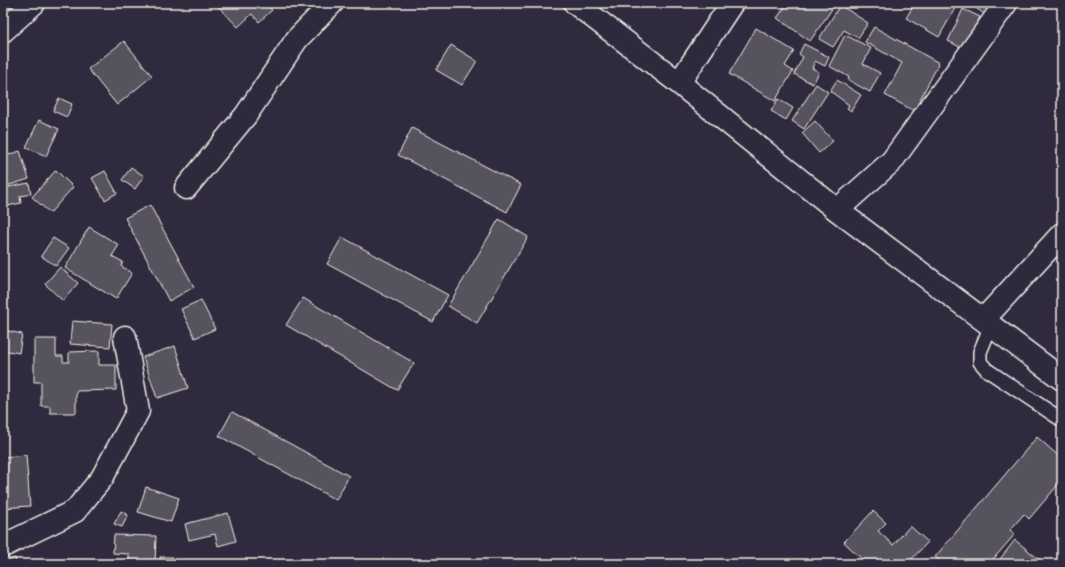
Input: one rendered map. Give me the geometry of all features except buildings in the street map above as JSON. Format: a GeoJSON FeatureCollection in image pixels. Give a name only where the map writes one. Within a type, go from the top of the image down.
{"type":"FeatureCollection","features":[{"type":"Feature","properties":{"kind":"street"},"geometry":{"type":"LineString","coordinates":[[3,31],[34,3]]}},
{"type":"Feature","properties":{"kind":"street"},"geometry":{"type":"LineString","coordinates":[[186,188],[246,115],[297,39],[332,3]]}},
{"type":"Feature","properties":{"kind":"street"},"geometry":{"type":"LineString","coordinates":[[575,3],[837,210],[1062,379]]}},
{"type":"Feature","properties":{"kind":"street"},"geometry":{"type":"LineString","coordinates":[[678,83],[732,3]]}},
{"type":"Feature","properties":{"kind":"street"},"geometry":{"type":"LineString","coordinates":[[837,210],[892,161],[1006,3]]}},
{"type":"Feature","properties":{"kind":"street"},"geometry":{"type":"LineString","coordinates":[[987,322],[1062,234]]}},
{"type":"Feature","properties":{"kind":"street"},"geometry":{"type":"LineString","coordinates":[[3,546],[75,510],[102,478],[138,411],[126,337]]}},
{"type":"Feature","properties":{"kind":"lane"},"geometry":{"type":"LineString","coordinates":[[987,322],[980,352],[980,362],[987,370],[1062,420]]}}]}
